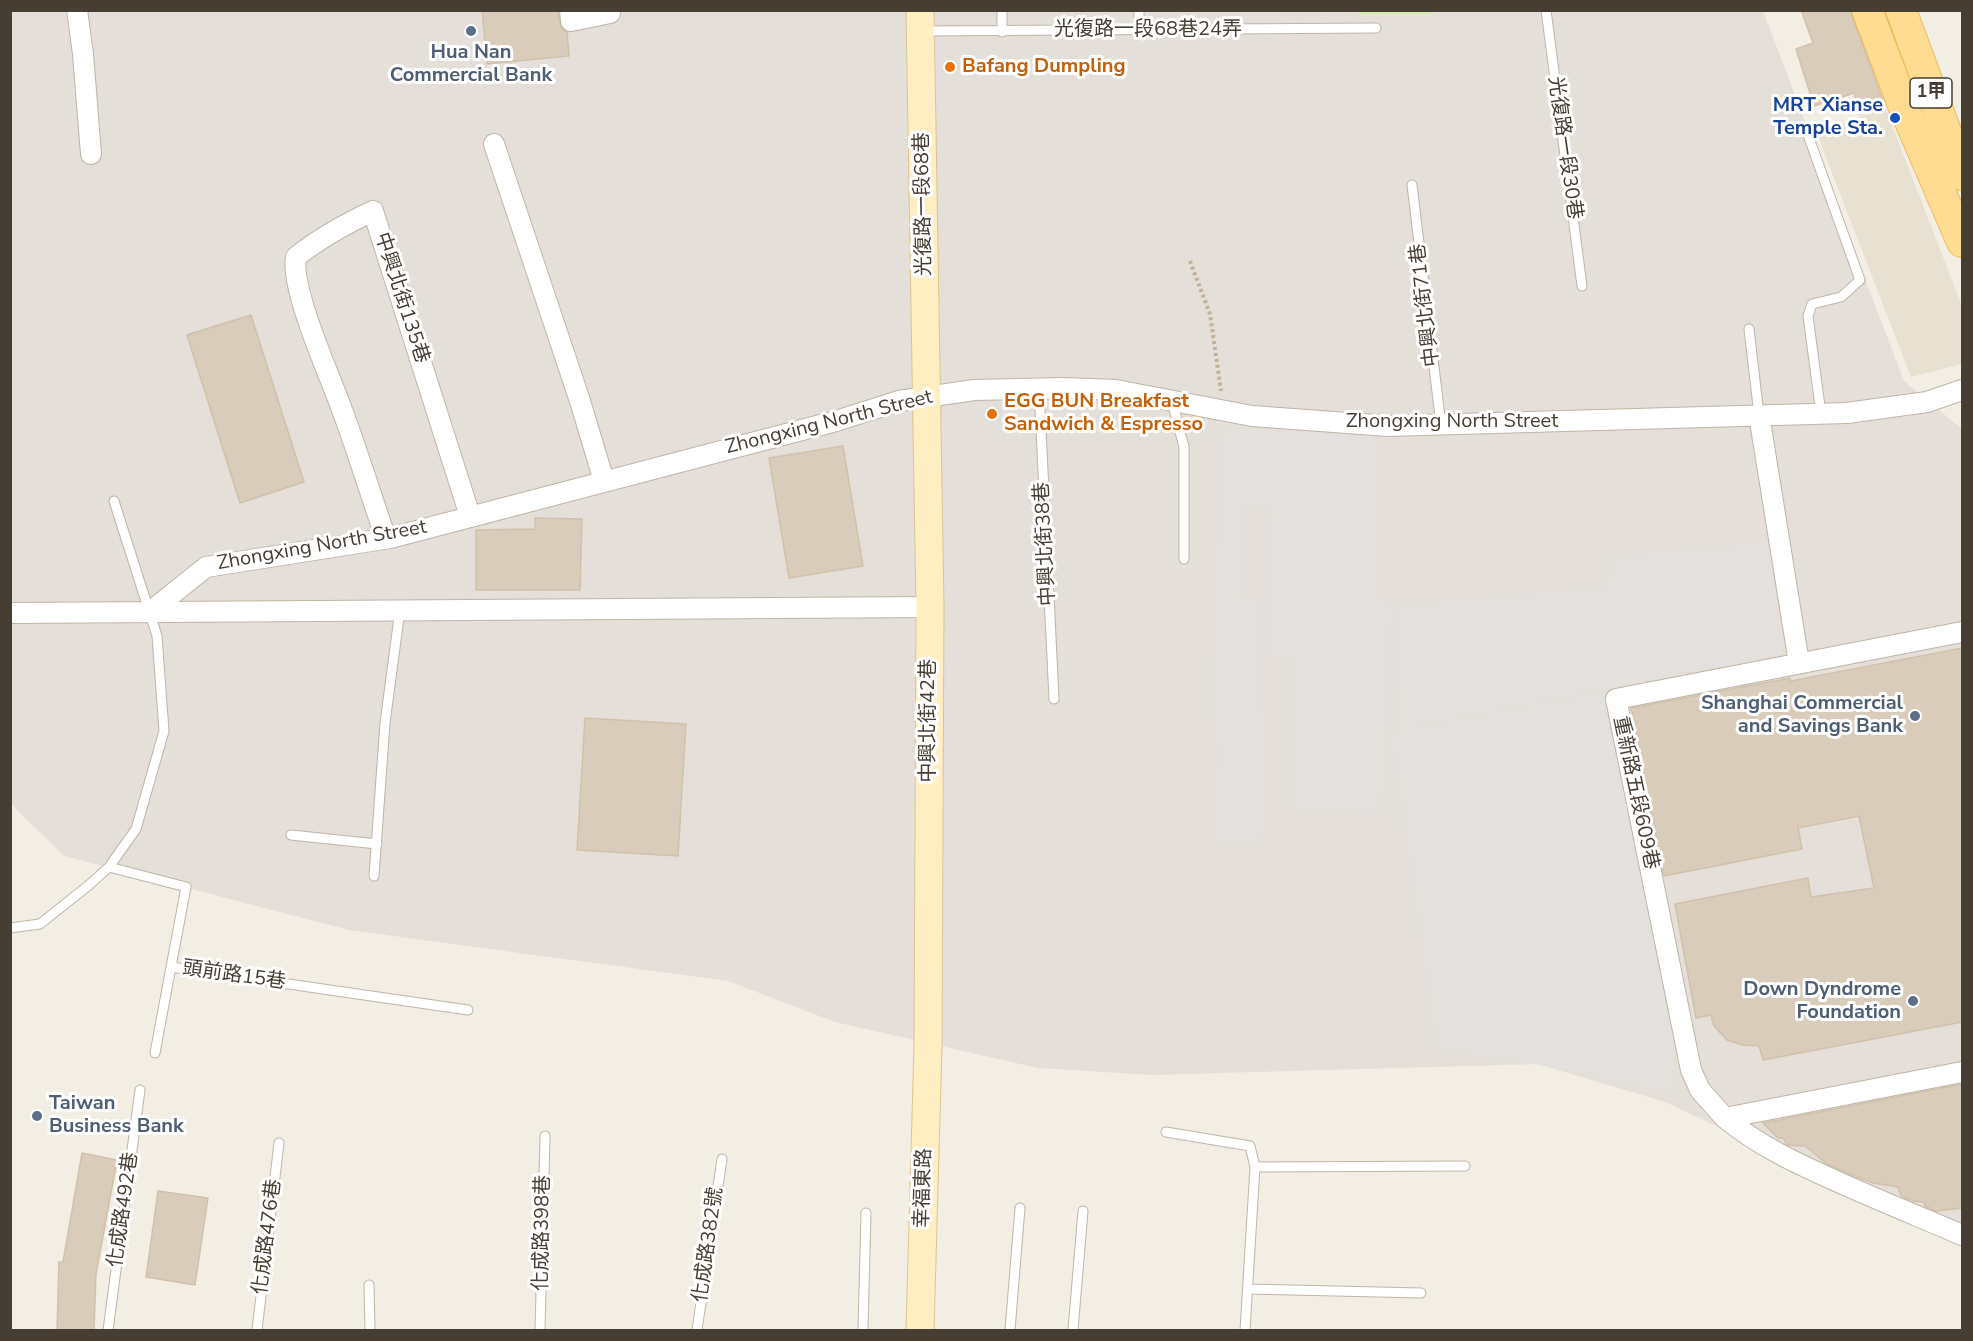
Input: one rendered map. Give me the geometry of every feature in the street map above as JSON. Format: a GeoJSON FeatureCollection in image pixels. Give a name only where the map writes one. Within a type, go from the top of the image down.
{"type":"FeatureCollection","features":[{"type":"Feature","properties":{"kind":"main road","name":"1甲"},"geometry":{"type":"LineString","coordinates":[[1867,10],[1905,110],[1962,242]]}},
{"type":"Feature","properties":{"kind":"main road","name":"1甲"},"geometry":{"type":"LineString","coordinates":[[1901,10],[1962,175]]}},
{"type":"Feature","properties":{"kind":"street"},"geometry":{"type":"LineString","coordinates":[[77,10],[91,154]]}},
{"type":"Feature","properties":{"kind":"street"},"geometry":{"type":"LineString","coordinates":[[570,10],[571,21],[610,13]]}},
{"type":"Feature","properties":{"kind":"street","name":"光復路一段68巷"},"geometry":{"type":"LineString","coordinates":[[920,21],[927,397]]}},
{"type":"Feature","properties":{"kind":"street"},"geometry":{"type":"LineString","coordinates":[[494,144],[580,401],[604,481]]}},
{"type":"Feature","properties":{"kind":"street","name":"中興北街135巷"},"geometry":{"type":"LineString","coordinates":[[390,538],[383,530],[347,423],[304,309],[294,265],[296,257],[307,248],[334,230],[373,211],[470,516]]}},
{"type":"Feature","properties":{"kind":"street","name":"Zhongxing North Street"},"geometry":{"type":"LineString","coordinates":[[151,611],[206,567],[390,538],[836,421],[899,401],[974,390],[1039,388],[1116,390],[1252,416],[1388,426],[1847,413],[1927,402],[1962,390]]}},
{"type":"Feature","properties":{"kind":"street","name":"中興北街42巷"},"geometry":{"type":"LineString","coordinates":[[927,397],[930,607],[928,1046]]}},
{"type":"Feature","properties":{"kind":"street"},"geometry":{"type":"LineString","coordinates":[[1759,416],[1799,663]]}},
{"type":"Feature","properties":{"kind":"street"},"geometry":{"type":"LineString","coordinates":[[10,613],[930,607]]}},
{"type":"Feature","properties":{"kind":"street","name":"重新路五段609巷"},"geometry":{"type":"LineString","coordinates":[[1962,632],[1616,699],[1691,1070],[1700,1090],[1725,1118],[1742,1132],[1777,1154],[1874,1198],[1962,1234]]}},
{"type":"Feature","properties":{"kind":"street","name":"幸福東路"},"geometry":{"type":"LineString","coordinates":[[920,1330],[928,1046]]}},
{"type":"Feature","properties":{"kind":"street"},"geometry":{"type":"LineString","coordinates":[[1725,1118],[1962,1072]]}},
{"type":"Feature","properties":{"kind":"lane"},"geometry":{"type":"LineString","coordinates":[[1002,10],[1002,32]]}},
{"type":"Feature","properties":{"kind":"lane"},"geometry":{"type":"LineString","coordinates":[[1139,10],[1139,31]]}},
{"type":"Feature","properties":{"kind":"lane","name":"光復路一段30巷"},"geometry":{"type":"LineString","coordinates":[[1546,10],[1582,286]]}},
{"type":"Feature","properties":{"kind":"lane","name":"光復路一段68巷24弄"},"geometry":{"type":"LineString","coordinates":[[920,21],[1002,32],[1376,28]]}},
{"type":"Feature","properties":{"kind":"lane"},"geometry":{"type":"LineString","coordinates":[[1808,135],[1860,280],[1841,297],[1812,304],[1808,316],[1821,414]]}},
{"type":"Feature","properties":{"kind":"lane","name":"中興北街71巷"},"geometry":{"type":"LineString","coordinates":[[1412,185],[1441,425]]}},
{"type":"Feature","properties":{"kind":"lane"},"geometry":{"type":"LineString","coordinates":[[1749,329],[1759,416]]}},
{"type":"Feature","properties":{"kind":"lane","name":"中興北街38巷"},"geometry":{"type":"LineString","coordinates":[[1039,388],[1054,699]]}},
{"type":"Feature","properties":{"kind":"lane"},"geometry":{"type":"LineString","coordinates":[[1171,400],[1184,447],[1184,559]]}},
{"type":"Feature","properties":{"kind":"lane"},"geometry":{"type":"LineString","coordinates":[[10,928],[40,924],[109,867],[136,829],[164,731],[158,636],[114,501]]}},
{"type":"Feature","properties":{"kind":"lane"},"geometry":{"type":"LineString","coordinates":[[374,876],[385,723],[400,610]]}},
{"type":"Feature","properties":{"kind":"lane"},"geometry":{"type":"LineString","coordinates":[[291,835],[377,843]]}},
{"type":"Feature","properties":{"kind":"lane","name":"頭前路15巷"},"geometry":{"type":"LineString","coordinates":[[109,867],[186,887],[171,967],[468,1010]]}},
{"type":"Feature","properties":{"kind":"lane"},"geometry":{"type":"LineString","coordinates":[[155,1053],[171,967]]}},
{"type":"Feature","properties":{"kind":"lane","name":"化成路492巷"},"geometry":{"type":"LineString","coordinates":[[108,1330],[140,1090]]}},
{"type":"Feature","properties":{"kind":"lane"},"geometry":{"type":"LineString","coordinates":[[1166,1132],[1250,1146],[1255,1167],[1245,1330]]}},
{"type":"Feature","properties":{"kind":"lane","name":"化成路398巷"},"geometry":{"type":"LineString","coordinates":[[540,1330],[545,1136]]}},
{"type":"Feature","properties":{"kind":"lane","name":"化成路476巷"},"geometry":{"type":"LineString","coordinates":[[257,1330],[279,1143]]}},
{"type":"Feature","properties":{"kind":"lane","name":"化成路382號"},"geometry":{"type":"LineString","coordinates":[[697,1330],[722,1159]]}},
{"type":"Feature","properties":{"kind":"lane"},"geometry":{"type":"LineString","coordinates":[[1255,1167],[1465,1166]]}},
{"type":"Feature","properties":{"kind":"lane"},"geometry":{"type":"LineString","coordinates":[[1010,1330],[1020,1208]]}},
{"type":"Feature","properties":{"kind":"lane"},"geometry":{"type":"LineString","coordinates":[[1073,1330],[1083,1211]]}},
{"type":"Feature","properties":{"kind":"lane"},"geometry":{"type":"LineString","coordinates":[[863,1330],[866,1213]]}},
{"type":"Feature","properties":{"kind":"lane"},"geometry":{"type":"LineString","coordinates":[[369,1285],[370,1330]]}},
{"type":"Feature","properties":{"kind":"lane"},"geometry":{"type":"LineString","coordinates":[[1248,1289],[1421,1293]]}},
{"type":"Feature","properties":{"kind":"path"},"geometry":{"type":"LineString","coordinates":[[1190,261],[1210,314],[1223,410]]}},
{"type":"Feature","properties":{"kind":"shaded area"},"geometry":{"type":"Polygon","coordinates":[[[10,11],[1763,11],[1904,381],[1962,429],[1962,1241],[1665,1102],[1538,1064],[1152,1075],[1038,1068],[835,1022],[728,981],[349,930],[64,856],[11,804],[10,11]]]}},
{"type":"Feature","properties":{"kind":"shaded area"},"geometry":{"type":"Polygon","coordinates":[[[1885,107],[1962,306],[1962,364],[1911,377],[1817,134],[1885,107]]]}},
{"type":"Feature","properties":{"kind":"shaded area"},"geometry":{"type":"Polygon","coordinates":[[[1223,430],[1375,435],[1376,602],[1390,603],[1380,813],[1292,808],[1293,655],[1270,655],[1271,509],[1241,501],[1240,601],[1260,601],[1262,832],[1256,840],[1215,844],[1220,749],[1213,708],[1223,430]]]}},
{"type":"Feature","properties":{"kind":"shaded area"},"geometry":{"type":"Polygon","coordinates":[[[1769,544],[1782,653],[1401,728],[1395,608],[1611,588],[1612,558],[1769,544]]]}},
{"type":"Feature","properties":{"kind":"shaded area"},"geometry":{"type":"Polygon","coordinates":[[[1604,694],[1672,1027],[1672,1090],[1439,1046],[1393,733],[1604,694]]]}},
{"type":"Feature","properties":{"kind":"green space"},"geometry":{"type":"Polygon","coordinates":[[[1357,11],[1431,11],[1431,14],[1358,14],[1357,11]]]}},
{"type":"Feature","properties":{"kind":"building"},"geometry":{"type":"Polygon","coordinates":[[[482,10],[558,10],[561,28],[567,32],[569,56],[487,64],[482,10]]]}},
{"type":"Feature","properties":{"kind":"building"},"geometry":{"type":"Polygon","coordinates":[[[1801,10],[1850,10],[1885,106],[1860,114],[1854,93],[1814,106],[1796,49],[1813,43],[1801,10]]]}},
{"type":"Feature","properties":{"kind":"building"},"geometry":{"type":"Polygon","coordinates":[[[251,315],[304,482],[240,503],[187,335],[251,315]]]}},
{"type":"Feature","properties":{"kind":"building"},"geometry":{"type":"Polygon","coordinates":[[[843,446],[863,566],[789,578],[769,458],[843,446]]]}},
{"type":"Feature","properties":{"kind":"building"},"geometry":{"type":"Polygon","coordinates":[[[535,518],[582,519],[580,590],[476,590],[476,530],[535,529],[535,518]]]}},
{"type":"Feature","properties":{"kind":"building"},"geometry":{"type":"Polygon","coordinates":[[[1962,648],[1962,1022],[1763,1060],[1759,1046],[1742,1045],[1727,1040],[1714,1026],[1711,1015],[1696,1018],[1675,904],[1808,878],[1811,897],[1874,888],[1859,816],[1798,828],[1802,849],[1664,876],[1631,708],[1790,678],[1791,681],[1962,648]]]}},
{"type":"Feature","properties":{"kind":"building"},"geometry":{"type":"Polygon","coordinates":[[[585,718],[686,724],[678,856],[577,850],[585,718]]]}},
{"type":"Feature","properties":{"kind":"building"},"geometry":{"type":"Polygon","coordinates":[[[1962,1084],[1962,1208],[1936,1211],[1925,1206],[1924,1202],[1913,1201],[1901,1196],[1898,1187],[1873,1183],[1827,1164],[1805,1146],[1787,1145],[1783,1138],[1778,1138],[1763,1123],[1962,1084]]]}},
{"type":"Feature","properties":{"kind":"building"},"geometry":{"type":"Polygon","coordinates":[[[82,1153],[117,1160],[96,1274],[94,1330],[57,1330],[59,1262],[63,1262],[82,1153]]]}},
{"type":"Feature","properties":{"kind":"building"},"geometry":{"type":"Polygon","coordinates":[[[158,1191],[208,1198],[195,1285],[146,1277],[158,1191]]]}},
{"type":"Feature","properties":{"kind":"place","name":"Hua Nan Commercial Bank"},"geometry":{"type":"Point","coordinates":[471,31]}},
{"type":"Feature","properties":{"kind":"place","name":"Bafang Dumpling"},"geometry":{"type":"Point","coordinates":[950,67]}},
{"type":"Feature","properties":{"kind":"place","name":"MRT Xianse Temple Sta."},"geometry":{"type":"Point","coordinates":[1895,118]}},
{"type":"Feature","properties":{"kind":"place","name":"EGG BUN Breakfast Sandwich & Espresso"},"geometry":{"type":"Point","coordinates":[992,414]}},
{"type":"Feature","properties":{"kind":"place","name":"Shanghai Commercial and Savings Bank"},"geometry":{"type":"Point","coordinates":[1915,716]}},
{"type":"Feature","properties":{"kind":"place","name":"Down Dyndrome Foundation"},"geometry":{"type":"Point","coordinates":[1913,1001]}},
{"type":"Feature","properties":{"kind":"place","name":"Taiwan Business Bank"},"geometry":{"type":"Point","coordinates":[37,1116]}}]}
